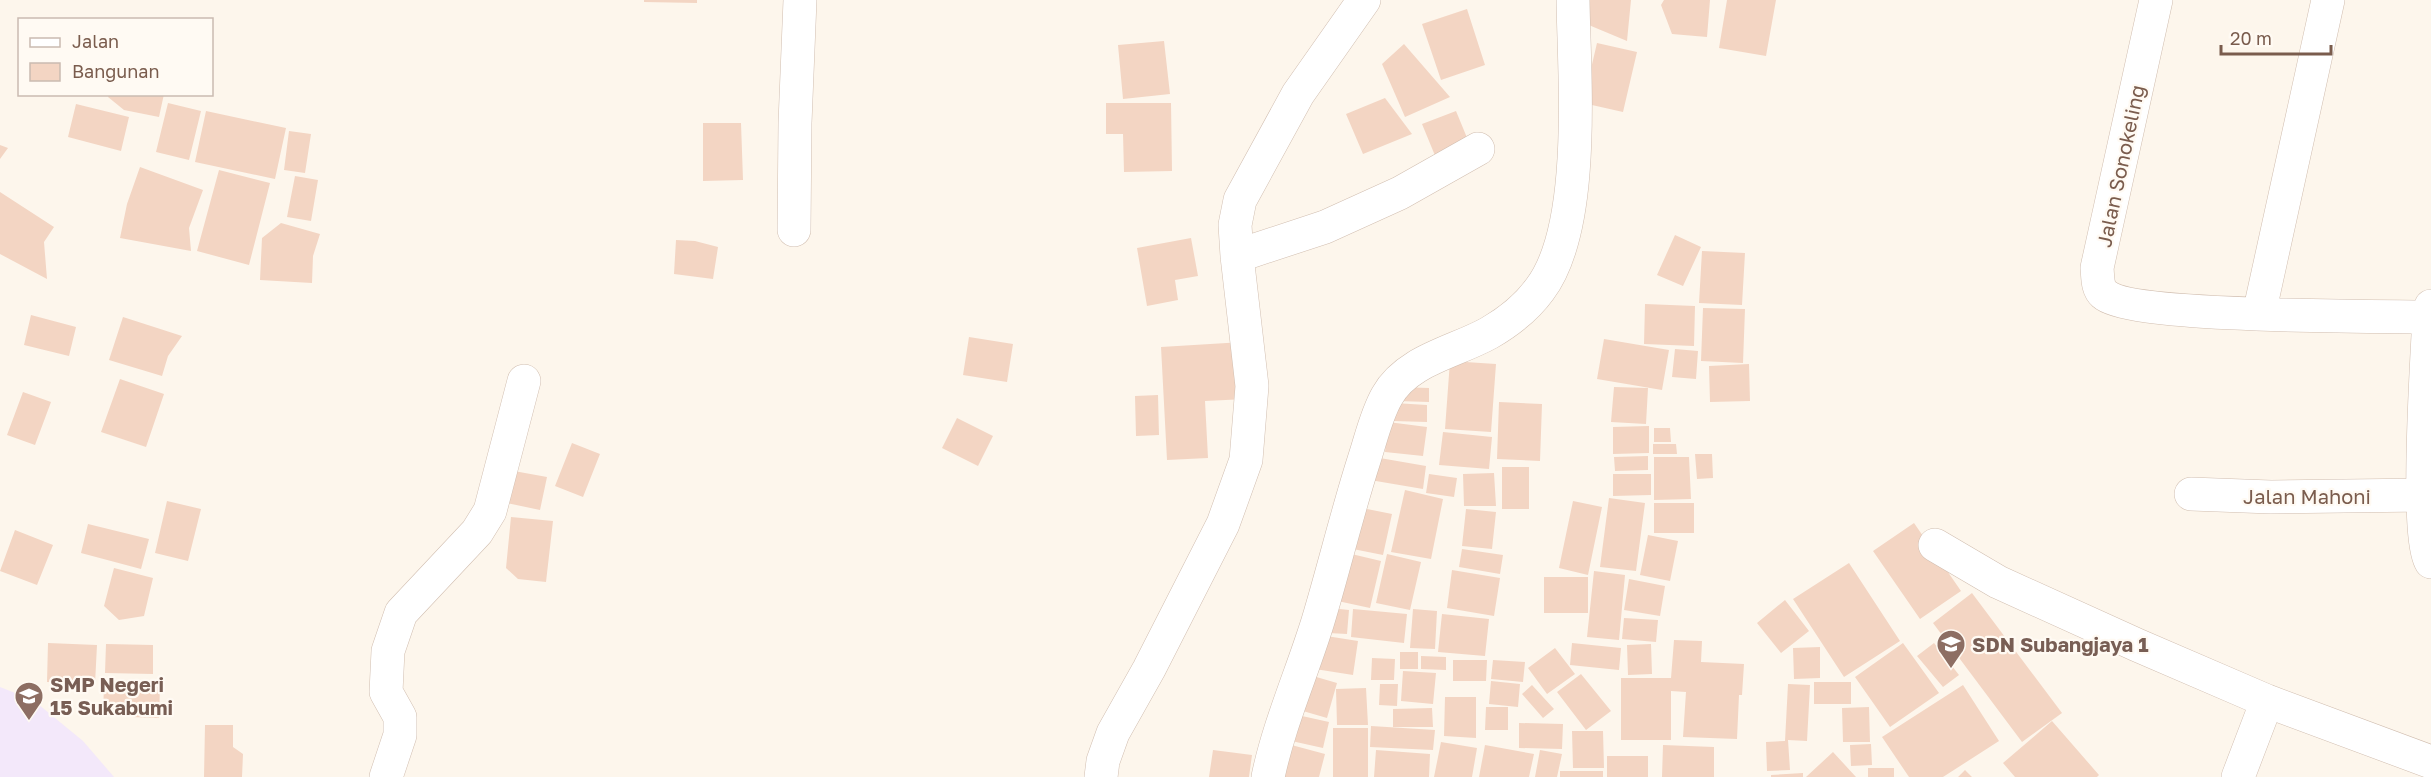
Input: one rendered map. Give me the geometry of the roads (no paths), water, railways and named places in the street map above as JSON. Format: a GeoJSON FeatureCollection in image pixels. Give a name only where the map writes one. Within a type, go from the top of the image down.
{"type":"FeatureCollection","features":[{"type":"Feature","properties":{"kind":"street"},"geometry":{"type":"LineString","coordinates":[[794,230],[795,123],[801,0]]}},
{"type":"Feature","properties":{"kind":"street"},"geometry":{"type":"LineString","coordinates":[[1101,777],[1103,761],[1113,733],[1149,669],[1223,524],[1246,460],[1252,386],[1235,225],[1240,200],[1298,94],[1364,0]]}},
{"type":"Feature","properties":{"kind":"street"},"geometry":{"type":"LineString","coordinates":[[1268,777],[1318,622],[1356,485],[1386,397],[1398,379],[1407,373],[1490,333],[1520,312],[1541,288],[1558,254],[1568,217],[1574,169],[1573,0]]}},
{"type":"Feature","properties":{"kind":"street","name":"Jalan Sonokeling"},"geometry":{"type":"LineString","coordinates":[[2156,0],[2097,268],[2098,283],[2103,294],[2115,300],[2140,306],[2259,314]]}},
{"type":"Feature","properties":{"kind":"street"},"geometry":{"type":"LineString","coordinates":[[2328,0],[2259,314],[2430,313],[2424,495],[2425,544],[2431,562]]}},
{"type":"Feature","properties":{"kind":"street"},"geometry":{"type":"LineString","coordinates":[[1237,256],[1325,227],[1400,193],[1478,149]]}},
{"type":"Feature","properties":{"kind":"street"},"geometry":{"type":"LineString","coordinates":[[386,777],[400,735],[400,717],[386,692],[387,651],[401,613],[477,532],[490,511],[524,381]]}},
{"type":"Feature","properties":{"kind":"street","name":"Jalan Mahoni"},"geometry":{"type":"LineString","coordinates":[[2191,494],[2271,497],[2424,495]]}},
{"type":"Feature","properties":{"kind":"street"},"geometry":{"type":"LineString","coordinates":[[1935,545],[1998,582],[2267,701],[2431,762]]}},
{"type":"Feature","properties":{"kind":"street"},"geometry":{"type":"LineString","coordinates":[[2238,777],[2267,701]]}},
{"type":"Feature","properties":{"kind":"place","name":"SDN Subangjaya 1"},"geometry":{"type":"Point","coordinates":[1951,670]}},
{"type":"Feature","properties":{"kind":"place","name":"SMP Negeri 15 Sukabumi"},"geometry":{"type":"Point","coordinates":[29,722]}}]}
